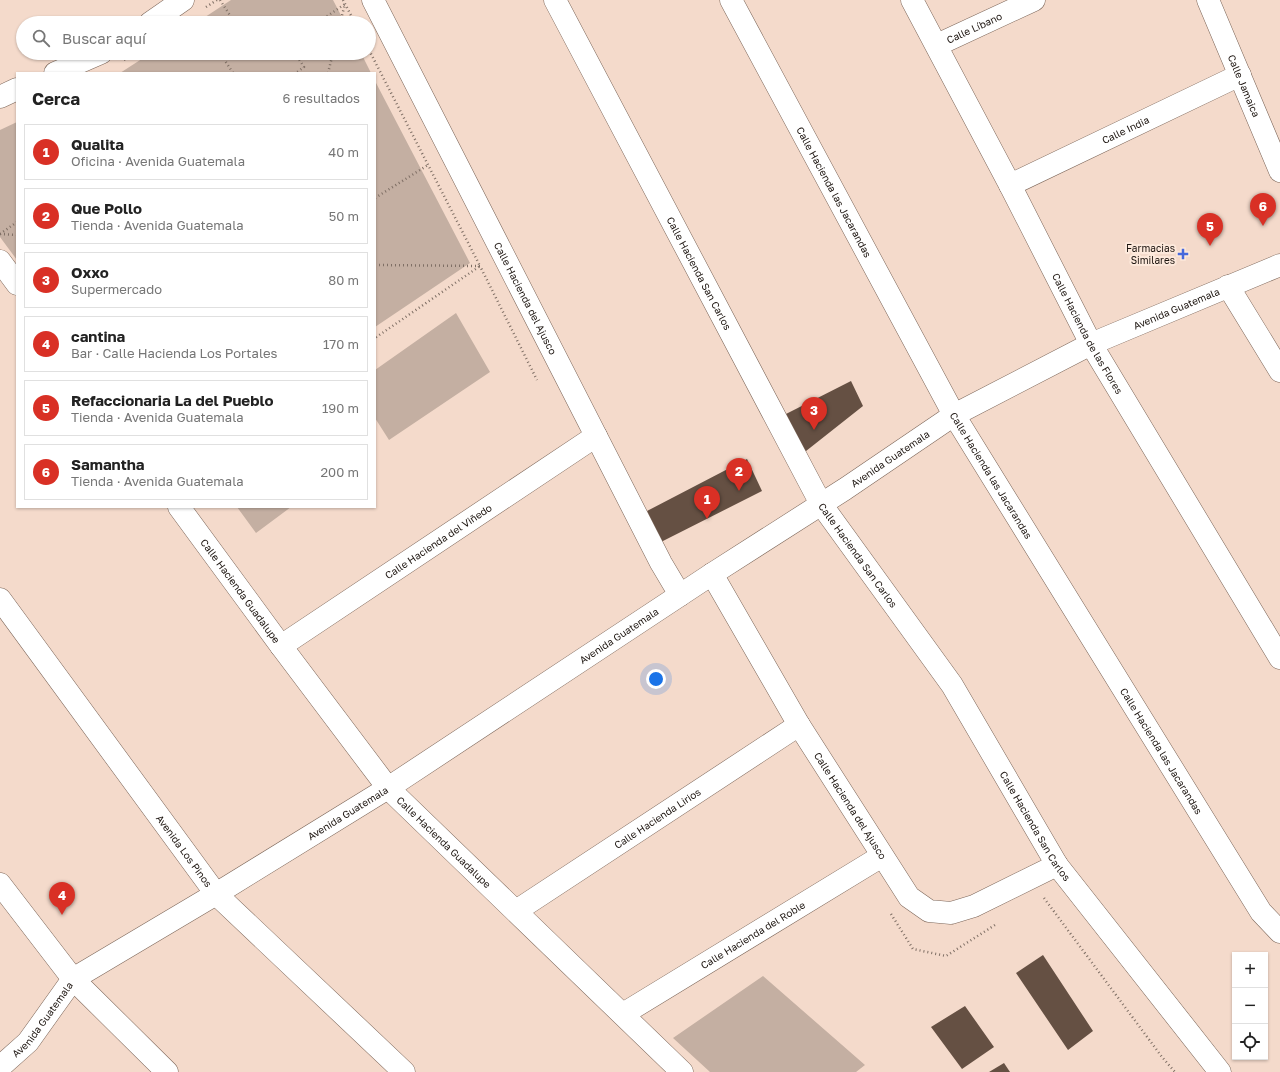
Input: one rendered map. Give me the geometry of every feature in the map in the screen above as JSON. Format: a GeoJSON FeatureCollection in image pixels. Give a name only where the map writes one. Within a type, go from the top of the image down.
{"type":"FeatureCollection","features":[{"type":"Feature","properties":{"kind":"street"},"geometry":{"type":"LineString","coordinates":[[160,16],[183,0]]}},
{"type":"Feature","properties":{"kind":"street","name":"Calle Hacienda del Ajusco"},"geometry":{"type":"LineString","coordinates":[[373,0],[661,563],[680,595]]}},
{"type":"Feature","properties":{"kind":"street","name":"Calle Hacienda San Carlos"},"geometry":{"type":"LineString","coordinates":[[555,0],[821,504],[952,685],[1057,865],[1220,1072]]}},
{"type":"Feature","properties":{"kind":"street","name":"Calle Hacienda las Jacarandas"},"geometry":{"type":"LineString","coordinates":[[731,0],[954,415],[1261,912],[1280,932]]}},
{"type":"Feature","properties":{"kind":"street","name":"Calle Hacienda de las Flores"},"geometry":{"type":"LineString","coordinates":[[912,0],[1010,185],[1091,344],[1280,658]]}},
{"type":"Feature","properties":{"kind":"street","name":"Calle Líbano"},"geometry":{"type":"LineString","coordinates":[[937,46],[1034,0]]}},
{"type":"Feature","properties":{"kind":"street","name":"Calle Jamaica"},"geometry":{"type":"LineString","coordinates":[[1208,0],[1280,171]]}},
{"type":"Feature","properties":{"kind":"street"},"geometry":{"type":"LineString","coordinates":[[57,72],[85,60]]}},
{"type":"Feature","properties":{"kind":"street","name":"Calle India"},"geometry":{"type":"LineString","coordinates":[[1010,185],[1240,75]]}},
{"type":"Feature","properties":{"kind":"street"},"geometry":{"type":"LineString","coordinates":[[0,97],[16,89]]}},
{"type":"Feature","properties":{"kind":"street"},"geometry":{"type":"LineString","coordinates":[[0,261],[16,283]]}},
{"type":"Feature","properties":{"kind":"street","name":"Avenida Guatemala"},"geometry":{"type":"LineString","coordinates":[[0,1067],[28,1042],[73,979],[216,894],[388,788],[712,574],[845,489],[954,415],[1091,344],[1280,265]]}},
{"type":"Feature","properties":{"kind":"street"},"geometry":{"type":"LineString","coordinates":[[1228,286],[1280,371]]}},
{"type":"Feature","properties":{"kind":"street","name":"Calle Hacienda del Viñedo"},"geometry":{"type":"LineString","coordinates":[[281,646],[596,436]]}},
{"type":"Feature","properties":{"kind":"street","name":"Calle Hacienda Guadalupe"},"geometry":{"type":"LineString","coordinates":[[180,508],[388,788],[682,1072]]}},
{"type":"Feature","properties":{"kind":"street","name":"Calle Hacienda del Ajusco"},"geometry":{"type":"LineString","coordinates":[[712,574],[799,725],[909,897],[929,911],[951,913],[974,906],[1057,865]]}},
{"type":"Feature","properties":{"kind":"street","name":"Avenida Los Pinos"},"geometry":{"type":"LineString","coordinates":[[0,599],[216,894],[404,1072]]}},
{"type":"Feature","properties":{"kind":"street","name":"Calle Hacienda Lirios"},"geometry":{"type":"LineString","coordinates":[[516,912],[799,725]]}},
{"type":"Feature","properties":{"kind":"street","name":"Calle Hacienda del Roble"},"geometry":{"type":"LineString","coordinates":[[623,1014],[882,856]]}},
{"type":"Feature","properties":{"kind":"street"},"geometry":{"type":"LineString","coordinates":[[0,884],[73,979],[167,1072]]}},
{"type":"Feature","properties":{"kind":"path"},"geometry":{"type":"LineString","coordinates":[[220,0],[230,16]]}},
{"type":"Feature","properties":{"kind":"path"},"geometry":{"type":"LineString","coordinates":[[343,0],[351,16]]}},
{"type":"Feature","properties":{"kind":"path"},"geometry":{"type":"LineString","coordinates":[[327,16],[345,4]]}},
{"type":"Feature","properties":{"kind":"path"},"geometry":{"type":"LineString","coordinates":[[342,16],[345,4]]}},
{"type":"Feature","properties":{"kind":"path"},"geometry":{"type":"LineString","coordinates":[[225,60],[232,72]]}},
{"type":"Feature","properties":{"kind":"path"},"geometry":{"type":"LineString","coordinates":[[297,72],[304,67],[300,60]]}},
{"type":"Feature","properties":{"kind":"path"},"geometry":{"type":"LineString","coordinates":[[328,72],[331,60]]}},
{"type":"Feature","properties":{"kind":"path"},"geometry":{"type":"LineString","coordinates":[[374,60],[537,380]]}},
{"type":"Feature","properties":{"kind":"path"},"geometry":{"type":"LineString","coordinates":[[376,197],[428,166]]}},
{"type":"Feature","properties":{"kind":"path"},"geometry":{"type":"LineString","coordinates":[[0,234],[16,223]]}},
{"type":"Feature","properties":{"kind":"path"},"geometry":{"type":"LineString","coordinates":[[0,234],[16,235]]}},
{"type":"Feature","properties":{"kind":"path"},"geometry":{"type":"LineString","coordinates":[[376,265],[480,266]]}},
{"type":"Feature","properties":{"kind":"path"},"geometry":{"type":"LineString","coordinates":[[376,337],[480,266]]}},
{"type":"Feature","properties":{"kind":"path"},"geometry":{"type":"LineString","coordinates":[[1041,894],[1162,1057],[1175,1072]]}},
{"type":"Feature","properties":{"kind":"path"},"geometry":{"type":"LineString","coordinates":[[888,910],[913,948],[946,956],[997,923]]}},
{"type":"Feature","properties":{"kind":"shaded area"},"geometry":{"type":"Polygon","coordinates":[[[231,0],[333,0],[341,16],[207,16],[231,0]]]}},
{"type":"Feature","properties":{"kind":"shaded area"},"geometry":{"type":"Polygon","coordinates":[[[140,60],[364,60],[370,72],[122,72],[140,60]]]}},
{"type":"Feature","properties":{"kind":"shaded area"},"geometry":{"type":"Polygon","coordinates":[[[376,83],[470,263],[376,326],[376,83]]]}},
{"type":"Feature","properties":{"kind":"shaded area"},"geometry":{"type":"Polygon","coordinates":[[[16,122],[16,259],[0,237],[0,130],[16,122]]]}},
{"type":"Feature","properties":{"kind":"shaded area"},"geometry":{"type":"Polygon","coordinates":[[[456,313],[490,372],[389,440],[376,420],[376,369],[456,313]]]}},
{"type":"Feature","properties":{"kind":"shaded area"},"geometry":{"type":"Polygon","coordinates":[[[238,508],[290,508],[256,533],[238,508]]]}},
{"type":"Feature","properties":{"kind":"shaded area"},"geometry":{"type":"Polygon","coordinates":[[[763,976],[865,1065],[856,1072],[710,1072],[673,1038],[763,976]]]}},
{"type":"Feature","properties":{"kind":"building"},"geometry":{"type":"Polygon","coordinates":[[[851,381],[863,406],[801,455],[782,416],[851,381]]]}},
{"type":"Feature","properties":{"kind":"building"},"geometry":{"type":"Polygon","coordinates":[[[747,459],[762,491],[661,542],[647,511],[747,459]]]}},
{"type":"Feature","properties":{"kind":"building"},"geometry":{"type":"Polygon","coordinates":[[[1043,955],[1093,1031],[1068,1050],[1016,973],[1043,955]]]}},
{"type":"Feature","properties":{"kind":"building"},"geometry":{"type":"Polygon","coordinates":[[[965,1006],[994,1047],[962,1069],[931,1027],[965,1006]]]}},
{"type":"Feature","properties":{"kind":"building"},"geometry":{"type":"Polygon","coordinates":[[[1004,1063],[1010,1072],[989,1072],[1004,1063]]]}},
{"type":"Feature","properties":{"kind":"place","name":"Samantha"},"geometry":{"type":"Point","coordinates":[1263,226]}},
{"type":"Feature","properties":{"kind":"place","name":"Refaccionaria La del Pueblo"},"geometry":{"type":"Point","coordinates":[1210,246]}},
{"type":"Feature","properties":{"kind":"place","name":"Farmacias Similares"},"geometry":{"type":"Point","coordinates":[1183,254]}},
{"type":"Feature","properties":{"kind":"place","name":"Oxxo"},"geometry":{"type":"Point","coordinates":[814,430]}},
{"type":"Feature","properties":{"kind":"place","name":"Que Pollo"},"geometry":{"type":"Point","coordinates":[739,491]}},
{"type":"Feature","properties":{"kind":"place","name":"Qualita"},"geometry":{"type":"Point","coordinates":[707,519]}},
{"type":"Feature","properties":{"kind":"place","name":"cantina"},"geometry":{"type":"Point","coordinates":[62,915]}}]}
